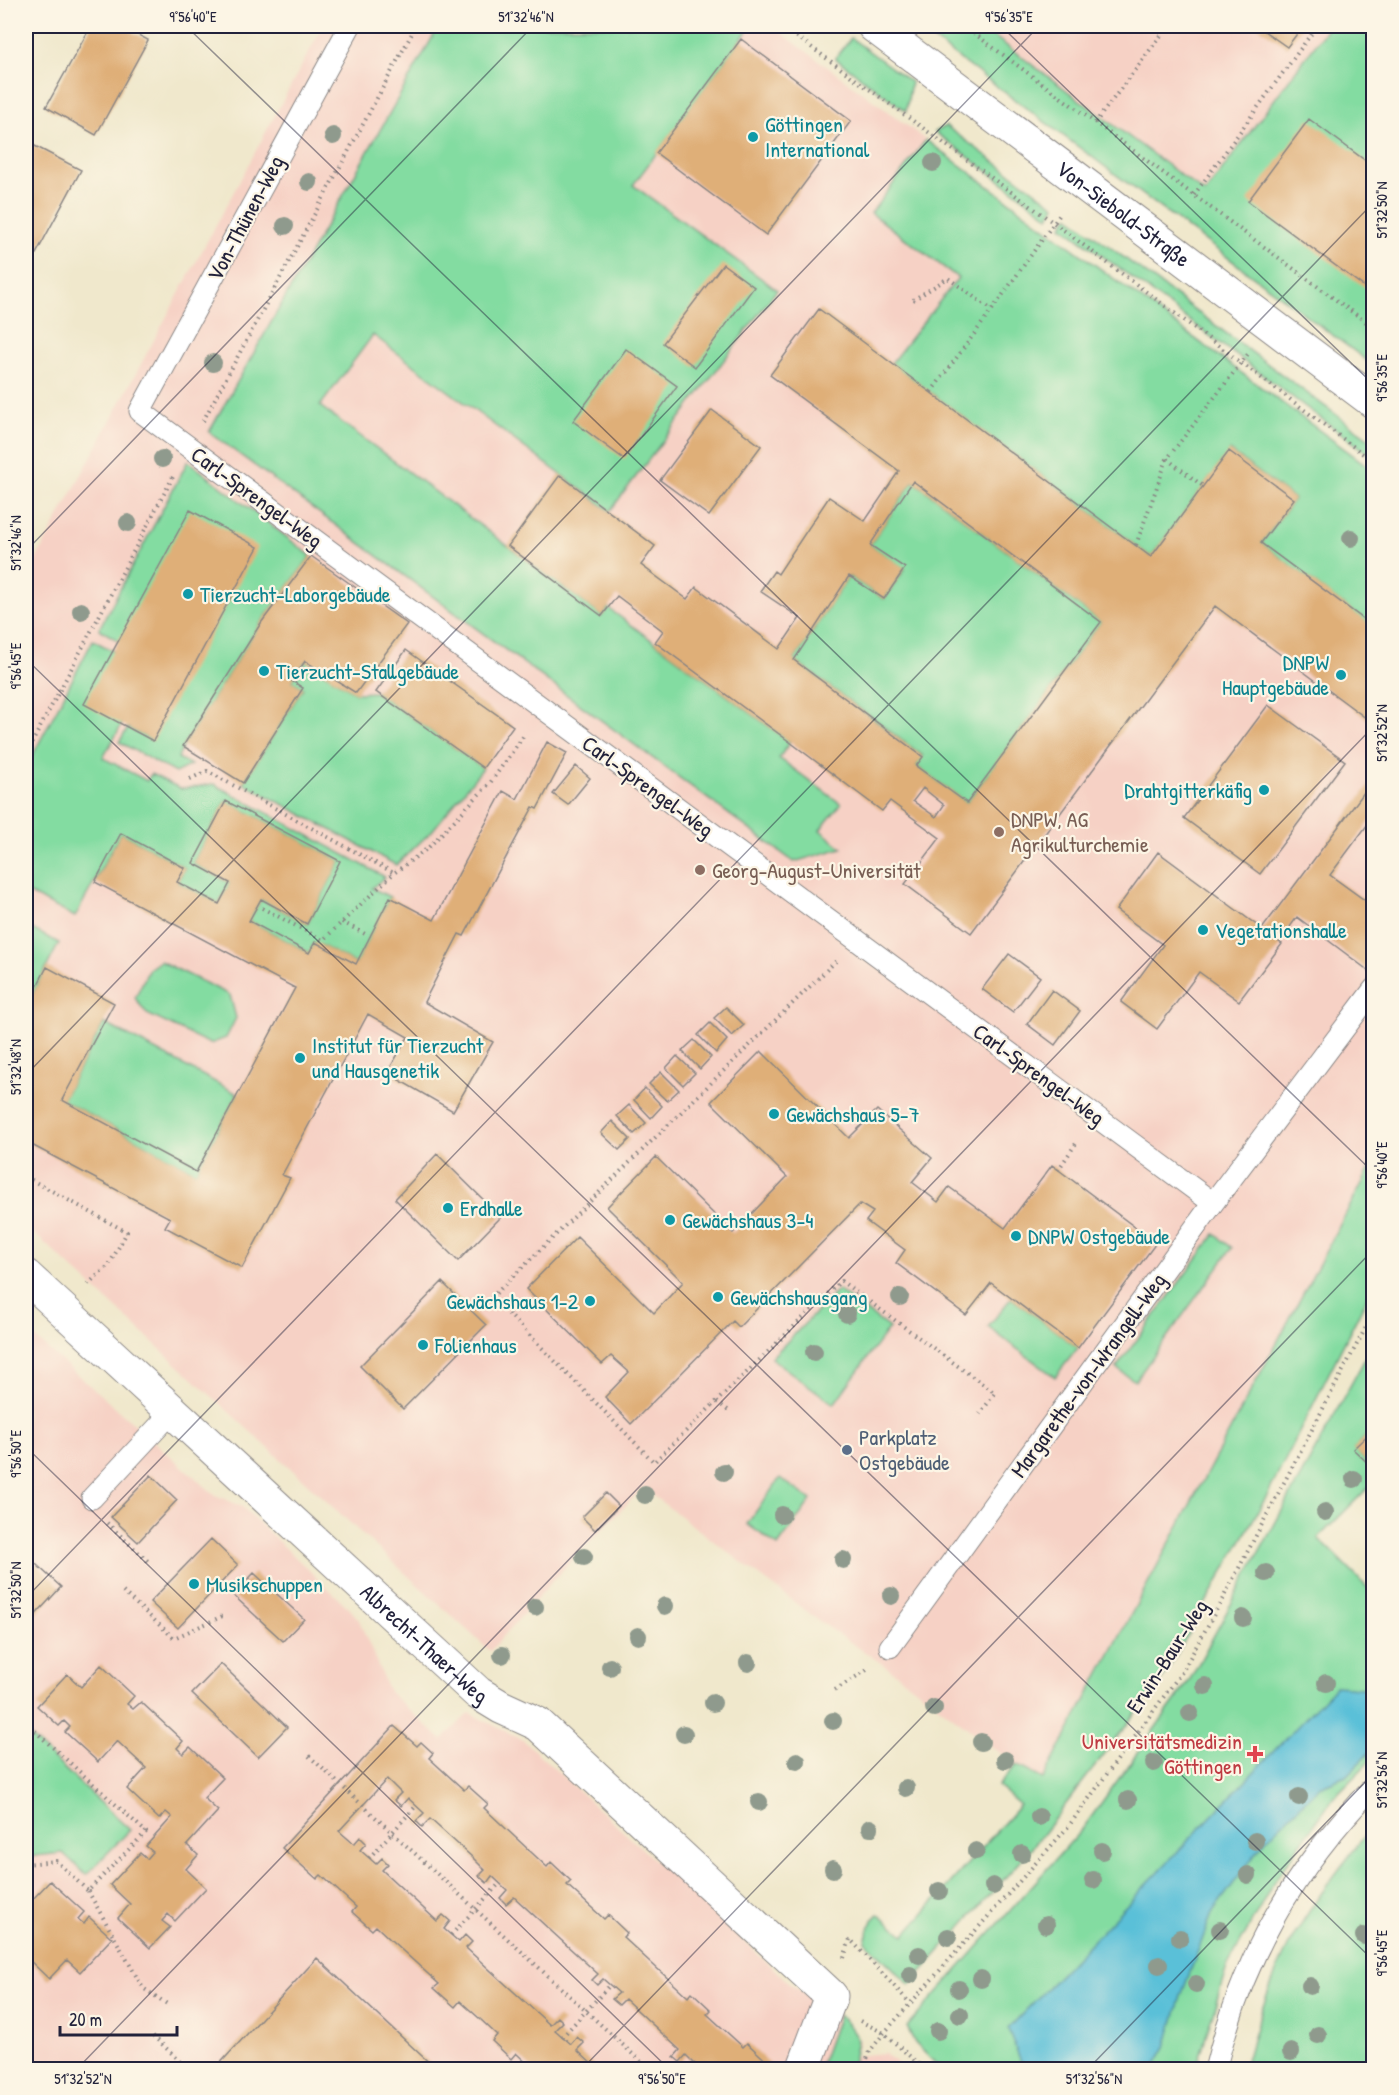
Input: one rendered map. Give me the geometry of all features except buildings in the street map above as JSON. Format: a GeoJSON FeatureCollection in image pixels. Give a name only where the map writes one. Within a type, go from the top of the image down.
{"type":"FeatureCollection","features":[{"type":"Feature","properties":{"kind":"street","name":"Von-Siebold-Straße"},"geometry":{"type":"LineString","coordinates":[[874,26],[1374,402]]}},
{"type":"Feature","properties":{"kind":"street","name":"Albrecht-Thaer-Weg"},"geometry":{"type":"LineString","coordinates":[[26,1276],[478,1693],[501,1707],[538,1724],[831,1996],[802,2070]]}},
{"type":"Feature","properties":{"kind":"lane","name":"Von-Thünen-Weg"},"geometry":{"type":"LineString","coordinates":[[140,411],[350,26]]}},
{"type":"Feature","properties":{"kind":"lane","name":"Carl-Sprengel-Weg"},"geometry":{"type":"LineString","coordinates":[[140,411],[1213,1203]]}},
{"type":"Feature","properties":{"kind":"lane","name":"Margarethe-von-Wrangell-Weg"},"geometry":{"type":"LineString","coordinates":[[885,1655],[1213,1203],[1374,989]]}},
{"type":"Feature","properties":{"kind":"lane"},"geometry":{"type":"LineString","coordinates":[[92,1498],[173,1411]]}},
{"type":"Feature","properties":{"kind":"lane"},"geometry":{"type":"LineString","coordinates":[[1215,2070],[1226,2024],[1249,1963],[1284,1899],[1341,1819],[1374,1786]]}},
{"type":"Feature","properties":{"kind":"path"},"geometry":{"type":"LineString","coordinates":[[26,754],[416,26]]}},
{"type":"Feature","properties":{"kind":"path"},"geometry":{"type":"LineString","coordinates":[[782,26],[1054,223],[1374,462]]}},
{"type":"Feature","properties":{"kind":"path"},"geometry":{"type":"LineString","coordinates":[[964,26],[1374,328]]}},
{"type":"Feature","properties":{"kind":"path"},"geometry":{"type":"LineString","coordinates":[[1095,123],[1168,26]]}},
{"type":"Feature","properties":{"kind":"path"},"geometry":{"type":"LineString","coordinates":[[1194,195],[1317,26]]}},
{"type":"Feature","properties":{"kind":"path"},"geometry":{"type":"LineString","coordinates":[[931,392],[1083,184]]}},
{"type":"Feature","properties":{"kind":"path"},"geometry":{"type":"LineString","coordinates":[[913,300],[948,279],[992,310]]}},
{"type":"Feature","properties":{"kind":"path"},"geometry":{"type":"LineString","coordinates":[[1136,545],[1167,459],[1241,364]]}},
{"type":"Feature","properties":{"kind":"path"},"geometry":{"type":"LineString","coordinates":[[1167,459],[1203,486]]}},
{"type":"Feature","properties":{"kind":"path"},"geometry":{"type":"LineString","coordinates":[[262,908],[323,940],[394,873],[428,848],[490,783],[543,709]]}},
{"type":"Feature","properties":{"kind":"path"},"geometry":{"type":"LineString","coordinates":[[190,779],[207,771],[394,873]]}},
{"type":"Feature","properties":{"kind":"path"},"geometry":{"type":"LineString","coordinates":[[342,922],[367,935]]}},
{"type":"Feature","properties":{"kind":"path"},"geometry":{"type":"LineString","coordinates":[[857,941],[492,1296],[654,1462],[841,1281],[995,1393],[980,1414]]}},
{"type":"Feature","properties":{"kind":"path"},"geometry":{"type":"LineString","coordinates":[[26,1177],[127,1232],[109,1265],[60,1308]]}},
{"type":"Feature","properties":{"kind":"path","name":"Erwin-Baur-Weg"},"geometry":{"type":"LineString","coordinates":[[863,2070],[870,2051],[884,2033],[1068,1827],[1182,1672],[1374,1312]]}},
{"type":"Feature","properties":{"kind":"path"},"geometry":{"type":"LineString","coordinates":[[717,1402],[729,1411]]}},
{"type":"Feature","properties":{"kind":"path"},"geometry":{"type":"LineString","coordinates":[[92,1498],[95,1511],[150,1563]]}},
{"type":"Feature","properties":{"kind":"path"},"geometry":{"type":"LineString","coordinates":[[123,1592],[174,1638],[225,1615]]}},
{"type":"Feature","properties":{"kind":"path"},"geometry":{"type":"LineString","coordinates":[[835,1690],[885,1655]]}},
{"type":"Feature","properties":{"kind":"path"},"geometry":{"type":"LineString","coordinates":[[26,1723],[146,1832],[88,1891]]}},
{"type":"Feature","properties":{"kind":"path"},"geometry":{"type":"LineString","coordinates":[[309,1756],[650,2070]]}},
{"type":"Feature","properties":{"kind":"path"},"geometry":{"type":"LineString","coordinates":[[369,1858],[416,1806]]}},
{"type":"Feature","properties":{"kind":"path"},"geometry":{"type":"LineString","coordinates":[[26,1864],[56,1861],[88,1891],[143,1988],[170,2006]]}},
{"type":"Feature","properties":{"kind":"path"},"geometry":{"type":"LineString","coordinates":[[451,1935],[500,1883]]}},
{"type":"Feature","properties":{"kind":"path"},"geometry":{"type":"LineString","coordinates":[[850,1939],[910,2003]]}},
{"type":"Feature","properties":{"kind":"path"},"geometry":{"type":"LineString","coordinates":[[562,2037],[610,1985]]}},
{"type":"Feature","properties":{"kind":"path"},"geometry":{"type":"LineString","coordinates":[[884,2033],[925,2070]]}},
{"type":"Feature","properties":{"kind":"path"},"geometry":{"type":"LineString","coordinates":[[153,2036],[190,2070]]}},
{"type":"Feature","properties":{"kind":"path"},"geometry":{"type":"LineString","coordinates":[[688,2070],[694,2063]]}},
{"type":"Feature","properties":{"kind":"shaded area","name":"Georg-August-Universität"},"geometry":{"type":"Polygon","coordinates":[[[323,26],[772,26],[1373,470],[1373,1163],[1043,1779],[1016,1765],[894,1672],[818,1620],[643,1488],[564,1568],[490,1651],[26,1226],[26,578],[323,26]]]}},
{"type":"Feature","properties":{"kind":"shaded area"},"geometry":{"type":"Polygon","coordinates":[[[980,26],[1373,26],[1205,193],[980,26]]]}},
{"type":"Feature","properties":{"kind":"shaded area"},"geometry":{"type":"Polygon","coordinates":[[[26,1330],[215,1495],[241,1506],[350,1609],[359,1620],[389,1692],[442,1740],[469,1713],[523,1740],[789,1983],[839,2015],[854,2031],[859,2042],[854,2056],[885,2053],[903,2069],[26,2069],[26,1330]]]}},
{"type":"Feature","properties":{"kind":"green space"},"geometry":{"type":"Polygon","coordinates":[[[439,26],[751,26],[633,185],[777,290],[610,511],[373,335],[320,406],[602,616],[608,608],[790,742],[779,758],[841,804],[820,830],[842,848],[794,862],[209,432],[439,26]]]}},
{"type":"Feature","properties":{"kind":"green space"},"geometry":{"type":"Polygon","coordinates":[[[915,26],[980,26],[1205,193],[1329,26],[1373,26],[1373,365],[915,26]]]}},
{"type":"Feature","properties":{"kind":"green space"},"geometry":{"type":"Polygon","coordinates":[[[851,38],[911,82],[906,111],[835,58],[851,38]]]}},
{"type":"Feature","properties":{"kind":"green space"},"geometry":{"type":"Polygon","coordinates":[[[946,126],[1055,206],[1049,217],[935,132],[946,126]]]}},
{"type":"Feature","properties":{"kind":"green space"},"geometry":{"type":"Polygon","coordinates":[[[926,140],[1373,470],[1373,627],[1261,543],[1294,499],[1230,451],[1151,557],[891,363],[958,278],[871,213],[926,140]]]}},
{"type":"Feature","properties":{"kind":"green space"},"geometry":{"type":"Polygon","coordinates":[[[1068,216],[1373,442],[1373,457],[1062,226],[1068,216]]]}},
{"type":"Feature","properties":{"kind":"green space"},"geometry":{"type":"Polygon","coordinates":[[[188,461],[311,556],[261,623],[183,746],[178,758],[191,765],[175,773],[119,742],[128,728],[152,740],[119,641],[99,629],[188,461]]]}},
{"type":"Feature","properties":{"kind":"green space"},"geometry":{"type":"Polygon","coordinates":[[[913,481],[1101,622],[967,803],[916,766],[923,756],[794,660],[849,576],[884,599],[905,569],[870,545],[913,481]]]}},
{"type":"Feature","properties":{"kind":"green space"},"geometry":{"type":"Polygon","coordinates":[[[93,640],[113,651],[122,724],[103,758],[147,781],[151,774],[181,789],[214,784],[385,877],[372,888],[390,897],[356,964],[315,942],[309,953],[249,921],[261,899],[307,924],[340,861],[226,801],[193,863],[230,883],[219,904],[177,882],[185,868],[121,833],[75,917],[26,892],[26,768],[93,640]]]}},
{"type":"Feature","properties":{"kind":"green space"},"geometry":{"type":"Polygon","coordinates":[[[305,661],[356,693],[376,692],[483,768],[432,831],[396,865],[243,783],[303,688],[292,681],[305,661]]]}},
{"type":"Feature","properties":{"kind":"green space"},"geometry":{"type":"Polygon","coordinates":[[[26,926],[59,943],[26,1007],[26,926]]]}},
{"type":"Feature","properties":{"kind":"green space"},"geometry":{"type":"Polygon","coordinates":[[[160,961],[230,995],[236,1018],[226,1038],[210,1044],[147,1014],[135,998],[149,969],[160,961]]]}},
{"type":"Feature","properties":{"kind":"green space"},"geometry":{"type":"Polygon","coordinates":[[[104,1023],[238,1094],[196,1172],[62,1100],[104,1023]]]}},
{"type":"Feature","properties":{"kind":"green space"},"geometry":{"type":"Polygon","coordinates":[[[1373,1163],[1373,1286],[1269,1492],[1163,1678],[1035,1844],[910,1985],[865,1941],[872,1920],[878,1914],[904,1935],[1020,1805],[998,1786],[1016,1765],[1043,1779],[1373,1163]]]}},
{"type":"Feature","properties":{"kind":"green space"},"geometry":{"type":"Polygon","coordinates":[[[1215,1234],[1232,1248],[1135,1381],[1116,1368],[1215,1234]]]}},
{"type":"Feature","properties":{"kind":"green space"},"geometry":{"type":"Polygon","coordinates":[[[838,1290],[889,1328],[834,1404],[771,1358],[838,1290]]]}},
{"type":"Feature","properties":{"kind":"green space"},"geometry":{"type":"Polygon","coordinates":[[[1011,1298],[1078,1348],[1055,1377],[988,1327],[1011,1298]]]}},
{"type":"Feature","properties":{"kind":"green space","name":"Universitätsmedizin Göttingen"},"geometry":{"type":"Polygon","coordinates":[[[1373,1344],[1373,1429],[1354,1449],[1373,1469],[1373,1483],[1318,1538],[1373,1593],[1373,1758],[1334,1797],[1275,1880],[1227,1967],[1196,2069],[941,2069],[915,2043],[907,2027],[1084,1827],[1189,1681],[1373,1344]]]}},
{"type":"Feature","properties":{"kind":"green space"},"geometry":{"type":"Polygon","coordinates":[[[780,1478],[811,1500],[778,1546],[747,1524],[780,1478]]]}},
{"type":"Feature","properties":{"kind":"green space"},"geometry":{"type":"Polygon","coordinates":[[[26,1733],[130,1830],[86,1875],[63,1853],[26,1857],[26,1733]]]}},
{"type":"Feature","properties":{"kind":"green space"},"geometry":{"type":"Polygon","coordinates":[[[1373,1825],[1373,2069],[1244,2069],[1263,2006],[1289,1945],[1318,1898],[1373,1825]]]}},
{"type":"Feature","properties":{"kind":"green space"},"geometry":{"type":"Polygon","coordinates":[[[839,2015],[856,2035],[852,2069],[819,2070],[839,2015]]]}},
{"type":"Feature","properties":{"kind":"water"},"geometry":{"type":"Polygon","coordinates":[[[1336,1686],[1373,1689],[1373,1749],[1346,1776],[1319,1787],[1266,1840],[1213,1911],[1181,1996],[1166,2047],[1153,2069],[1024,2069],[1008,2029],[1336,1686]]]}},
{"type":"Feature","properties":{"kind":"place","name":"Göttingen International"},"geometry":{"type":"Point","coordinates":[753,137]}},
{"type":"Feature","properties":{"kind":"place","name":"Tierzucht-Laborgebäude"},"geometry":{"type":"Point","coordinates":[188,594]}},
{"type":"Feature","properties":{"kind":"place","name":"Tierzucht-Stallgebäude"},"geometry":{"type":"Point","coordinates":[264,671]}},
{"type":"Feature","properties":{"kind":"place","name":"DNPW Hauptgebäude"},"geometry":{"type":"Point","coordinates":[1341,675]}},
{"type":"Feature","properties":{"kind":"place","name":"Drahtgitterkäfig"},"geometry":{"type":"Point","coordinates":[1264,790]}},
{"type":"Feature","properties":{"kind":"place","name":"DNPW, AG Agrikulturchemie"},"geometry":{"type":"Point","coordinates":[999,832]}},
{"type":"Feature","properties":{"kind":"place","name":"Georg-August-Universität"},"geometry":{"type":"Point","coordinates":[700,870]}},
{"type":"Feature","properties":{"kind":"place","name":"Vegetationshalle"},"geometry":{"type":"Point","coordinates":[1203,930]}},
{"type":"Feature","properties":{"kind":"place","name":"Institut für Tierzucht und Hausgenetik"},"geometry":{"type":"Point","coordinates":[300,1058]}},
{"type":"Feature","properties":{"kind":"place","name":"Gewächshaus 5-7"},"geometry":{"type":"Point","coordinates":[774,1114]}},
{"type":"Feature","properties":{"kind":"place","name":"Erdhalle"},"geometry":{"type":"Point","coordinates":[448,1208]}},
{"type":"Feature","properties":{"kind":"place","name":"Gewächshaus 3-4"},"geometry":{"type":"Point","coordinates":[670,1220]}},
{"type":"Feature","properties":{"kind":"place","name":"DNPW Ostgebäude"},"geometry":{"type":"Point","coordinates":[1016,1236]}},
{"type":"Feature","properties":{"kind":"place","name":"Gewächshausgang"},"geometry":{"type":"Point","coordinates":[718,1297]}},
{"type":"Feature","properties":{"kind":"place","name":"Gewächshaus 1-2"},"geometry":{"type":"Point","coordinates":[590,1301]}},
{"type":"Feature","properties":{"kind":"place","name":"Folienhaus"},"geometry":{"type":"Point","coordinates":[423,1345]}},
{"type":"Feature","properties":{"kind":"place","name":"Parkplatz Ostgebäude"},"geometry":{"type":"Point","coordinates":[847,1450]}},
{"type":"Feature","properties":{"kind":"place","name":"Musikschuppen"},"geometry":{"type":"Point","coordinates":[194,1584]}},
{"type":"Feature","properties":{"kind":"place","name":"Universitätsmedizin Göttingen"},"geometry":{"type":"Point","coordinates":[1255,1754]}}]}
